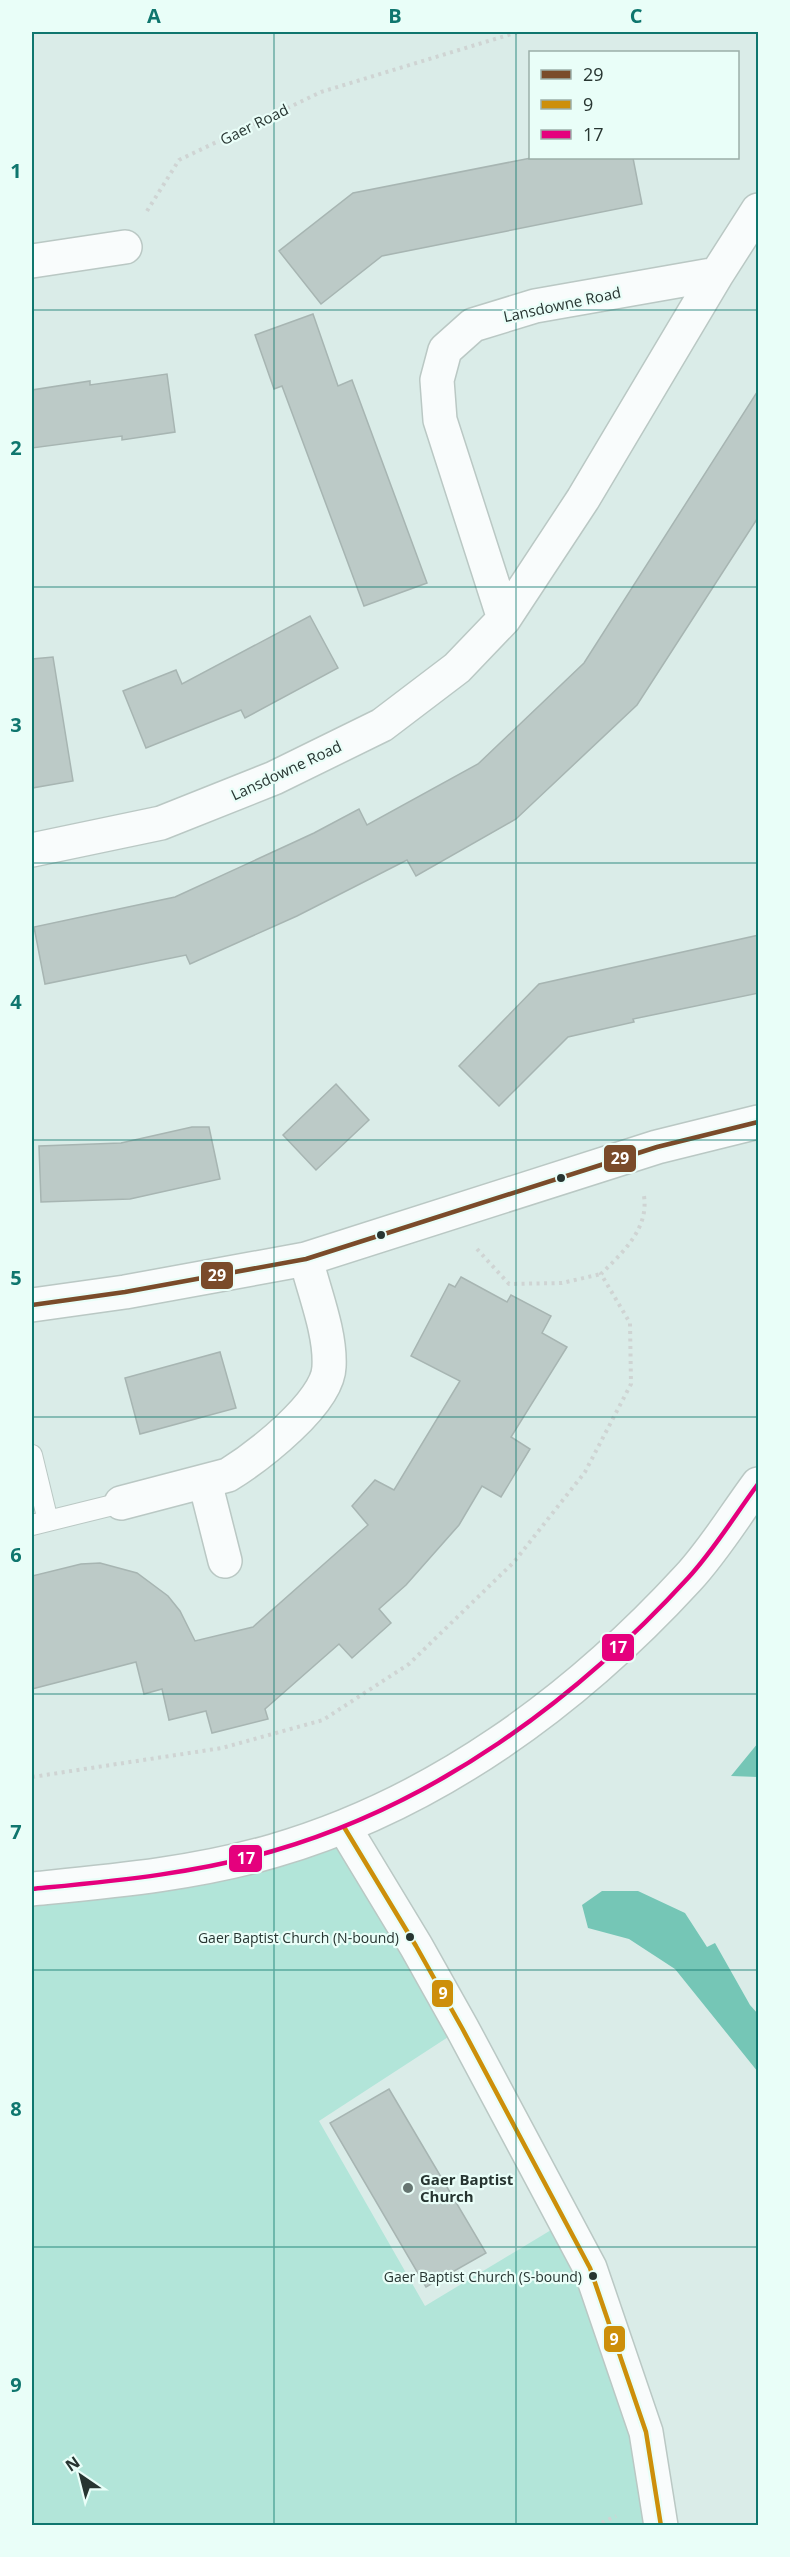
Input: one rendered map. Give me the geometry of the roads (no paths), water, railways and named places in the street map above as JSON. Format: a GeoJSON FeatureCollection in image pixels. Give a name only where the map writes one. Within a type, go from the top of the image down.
{"type":"FeatureCollection","features":[{"type":"Feature","properties":{"kind":"street","name":"Lansdowne Road"},"geometry":{"type":"LineString","coordinates":[[32,850],[161,822],[274,778],[382,725],[457,668],[504,619],[583,499],[717,274],[759,210]]}},
{"type":"Feature","properties":{"kind":"street"},"geometry":{"type":"LineString","coordinates":[[32,261],[125,247]]}},
{"type":"Feature","properties":{"kind":"street","name":"Lansdowne Road"},"geometry":{"type":"LineString","coordinates":[[504,619],[440,420],[437,380],[445,350],[473,325],[535,306],[717,274]]}},
{"type":"Feature","properties":{"kind":"street"},"geometry":{"type":"LineString","coordinates":[[32,1305],[125,1292],[306,1259],[637,1154],[759,1122]]}},
{"type":"Feature","properties":{"kind":"street"},"geometry":{"type":"LineString","coordinates":[[121,1503],[228,1475],[243,1466],[309,1409],[322,1391],[329,1370],[329,1349],[306,1259]]}},
{"type":"Feature","properties":{"kind":"street"},"geometry":{"type":"LineString","coordinates":[[205,1482],[225,1561]]}},
{"type":"Feature","properties":{"kind":"street"},"geometry":{"type":"LineString","coordinates":[[32,1889],[170,1875],[272,1852],[344,1827],[449,1776],[528,1723],[615,1652],[689,1576],[759,1484]]}},
{"type":"Feature","properties":{"kind":"street"},"geometry":{"type":"LineString","coordinates":[[344,1827],[456,2018],[590,2268],[646,2432],[661,2526]]}},
{"type":"Feature","properties":{"kind":"lane"},"geometry":{"type":"LineString","coordinates":[[32,1455],[40,1523],[121,1503]]}},
{"type":"Feature","properties":{"kind":"place","name":"Gaer Baptist Church (N-bound)"},"geometry":{"type":"Point","coordinates":[410,1937]}},
{"type":"Feature","properties":{"kind":"place","name":"Gaer Baptist Church"},"geometry":{"type":"Point","coordinates":[408,2188]}},
{"type":"Feature","properties":{"kind":"place","name":"Gaer Baptist Church (S-bound)"},"geometry":{"type":"Point","coordinates":[593,2276]}}]}
